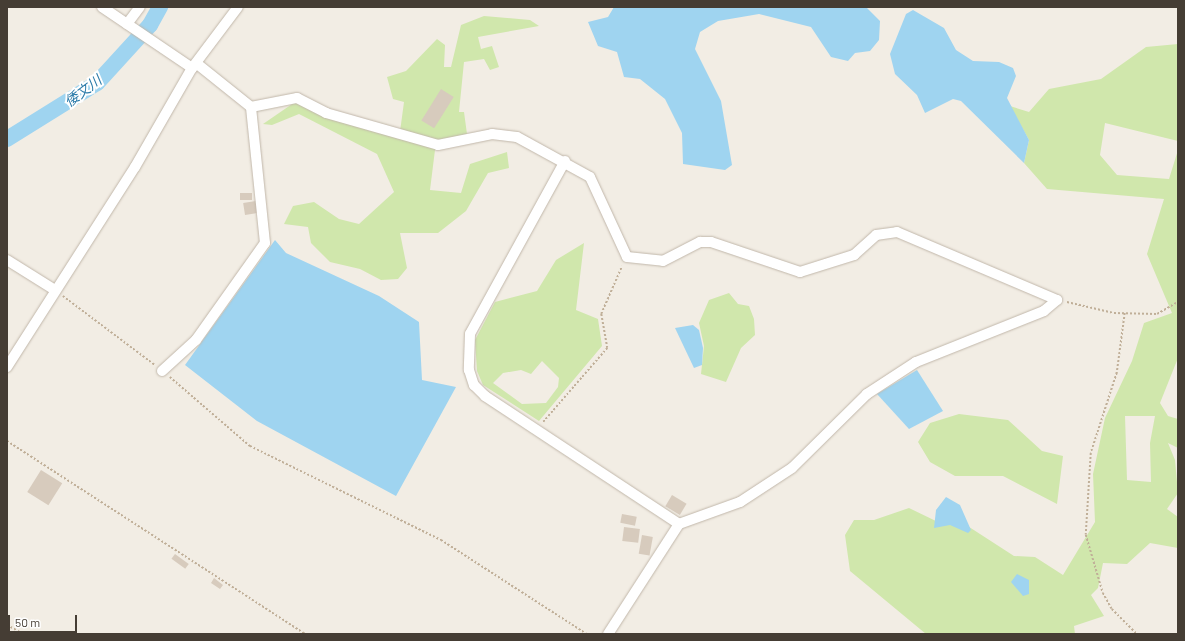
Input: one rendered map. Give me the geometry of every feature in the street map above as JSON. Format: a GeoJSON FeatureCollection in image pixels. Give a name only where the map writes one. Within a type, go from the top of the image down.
{"type":"FeatureCollection","features":[{"type":"Feature","properties":{"kind":"street"},"geometry":{"type":"LineString","coordinates":[[102,7],[157,44],[194,66],[251,107],[297,98],[333,115],[438,145],[508,134],[565,161],[590,177],[627,257],[663,261],[700,242],[711,242],[800,272],[854,255],[876,235],[897,232],[1057,300],[1044,311],[916,362],[867,394],[792,468],[740,502],[679,524],[608,634]]}},
{"type":"Feature","properties":{"kind":"street"},"geometry":{"type":"LineString","coordinates":[[129,25],[140,7]]}},
{"type":"Feature","properties":{"kind":"street"},"geometry":{"type":"LineString","coordinates":[[7,367],[54,290],[136,168],[194,66],[238,7]]}},
{"type":"Feature","properties":{"kind":"street"},"geometry":{"type":"LineString","coordinates":[[162,371],[196,340],[265,243],[251,107]]}},
{"type":"Feature","properties":{"kind":"street"},"geometry":{"type":"LineString","coordinates":[[565,161],[470,334],[469,370],[474,385],[536,430],[679,524]]}},
{"type":"Feature","properties":{"kind":"street"},"geometry":{"type":"LineString","coordinates":[[7,260],[54,290]]}},
{"type":"Feature","properties":{"kind":"path"},"geometry":{"type":"LineString","coordinates":[[536,430],[588,369],[602,357],[607,348],[601,314],[627,257]]}},
{"type":"Feature","properties":{"kind":"path"},"geometry":{"type":"LineString","coordinates":[[54,290],[162,371],[250,446],[440,540],[587,634]]}},
{"type":"Feature","properties":{"kind":"path"},"geometry":{"type":"LineString","coordinates":[[1057,300],[1125,312],[1157,314],[1178,302]]}},
{"type":"Feature","properties":{"kind":"path"},"geometry":{"type":"LineString","coordinates":[[1125,312],[1117,373],[1091,453],[1086,535],[1103,593],[1112,609],[1137,634]]}},
{"type":"Feature","properties":{"kind":"path"},"geometry":{"type":"LineString","coordinates":[[7,441],[305,634]]}},
{"type":"Feature","properties":{"kind":"path"},"geometry":{"type":"LineString","coordinates":[[7,625],[23,634]]}},
{"type":"Feature","properties":{"kind":"green space"},"geometry":{"type":"Polygon","coordinates":[[[484,16],[530,20],[539,26],[478,37],[481,49],[492,46],[499,67],[490,70],[484,59],[464,62],[459,112],[464,112],[467,134],[435,150],[430,190],[461,193],[470,164],[507,152],[509,168],[488,173],[466,211],[438,233],[400,233],[407,268],[398,279],[381,280],[360,269],[330,262],[311,243],[308,227],[284,224],[293,206],[314,202],[339,219],[359,224],[394,192],[377,154],[299,114],[272,125],[263,124],[295,102],[399,139],[404,102],[393,99],[387,77],[406,71],[437,39],[445,45],[444,67],[451,67],[461,25],[484,16]]]}},
{"type":"Feature","properties":{"kind":"green space"},"geometry":{"type":"Polygon","coordinates":[[[1178,44],[1178,141],[1105,123],[1100,155],[1117,175],[1169,179],[1178,150],[1178,358],[1160,403],[1168,416],[1178,419],[1178,448],[1168,443],[1175,460],[1178,493],[1167,509],[1178,517],[1178,548],[1150,543],[1127,564],[1103,563],[1098,588],[1091,595],[1104,616],[1074,626],[1075,634],[926,634],[850,571],[845,535],[854,520],[874,520],[909,508],[940,523],[963,523],[1014,556],[1035,557],[1063,575],[1095,522],[1093,474],[1105,418],[1132,361],[1144,323],[1172,313],[1147,254],[1164,199],[1047,189],[1024,163],[1029,140],[1010,106],[1029,112],[1049,89],[1101,79],[1146,47],[1178,44]],[[1125,416],[1127,480],[1151,482],[1150,443],[1155,416],[1125,416]]]}},
{"type":"Feature","properties":{"kind":"green space"},"geometry":{"type":"Polygon","coordinates":[[[584,243],[576,310],[598,319],[602,346],[539,421],[483,385],[477,371],[475,340],[495,302],[537,291],[556,260],[584,243]],[[542,361],[531,374],[521,370],[503,373],[493,383],[522,404],[546,403],[558,387],[559,378],[542,361]]]}},
{"type":"Feature","properties":{"kind":"green space"},"geometry":{"type":"Polygon","coordinates":[[[729,293],[738,304],[749,306],[754,319],[755,335],[741,348],[726,382],[701,374],[704,346],[699,323],[709,300],[729,293]]]}},
{"type":"Feature","properties":{"kind":"green space"},"geometry":{"type":"Polygon","coordinates":[[[959,414],[1008,420],[1042,451],[1063,456],[1057,504],[1003,476],[955,476],[930,462],[918,442],[930,423],[959,414]]]}},
{"type":"Feature","properties":{"kind":"water"},"geometry":{"type":"Polygon","coordinates":[[[614,7],[866,7],[880,21],[879,40],[870,51],[855,53],[848,61],[831,57],[811,27],[759,14],[718,21],[700,32],[695,49],[721,101],[732,165],[725,170],[683,164],[682,133],[665,99],[640,79],[624,77],[617,52],[598,46],[588,22],[608,17],[614,7]]]}},
{"type":"Feature","properties":{"kind":"water"},"geometry":{"type":"Polygon","coordinates":[[[913,10],[944,28],[956,50],[973,61],[999,62],[1013,68],[1016,76],[1007,98],[1029,140],[1024,163],[961,101],[953,99],[925,113],[917,95],[895,74],[890,54],[906,14],[913,10]]]}},
{"type":"Feature","properties":{"kind":"water"},"geometry":{"type":"Polygon","coordinates":[[[275,240],[286,253],[379,296],[419,322],[422,380],[456,387],[396,496],[257,421],[185,365],[275,240]]]}},
{"type":"Feature","properties":{"kind":"water"},"geometry":{"type":"Polygon","coordinates":[[[693,325],[699,330],[703,348],[702,365],[694,368],[675,328],[693,325]]]}},
{"type":"Feature","properties":{"kind":"water"},"geometry":{"type":"Polygon","coordinates":[[[917,370],[943,411],[909,429],[877,394],[917,370]]]}},
{"type":"Feature","properties":{"kind":"water"},"geometry":{"type":"Polygon","coordinates":[[[946,497],[960,505],[971,530],[968,533],[950,525],[934,528],[936,510],[946,497]]]}},
{"type":"Feature","properties":{"kind":"water"},"geometry":{"type":"Polygon","coordinates":[[[1017,574],[1029,580],[1029,594],[1023,596],[1011,582],[1017,574]]]}},
{"type":"Feature","properties":{"kind":"building"},"geometry":{"type":"Polygon","coordinates":[[[441,89],[454,97],[434,128],[421,120],[441,89]]]}},
{"type":"Feature","properties":{"kind":"building"},"geometry":{"type":"Polygon","coordinates":[[[240,193],[252,193],[252,200],[240,200],[240,193]]]}},
{"type":"Feature","properties":{"kind":"building"},"geometry":{"type":"Polygon","coordinates":[[[256,201],[258,213],[245,215],[243,203],[256,201]]]}},
{"type":"Feature","properties":{"kind":"building"},"geometry":{"type":"Polygon","coordinates":[[[41,470],[62,483],[48,505],[27,492],[41,470]]]}},
{"type":"Feature","properties":{"kind":"building"},"geometry":{"type":"Polygon","coordinates":[[[672,495],[687,504],[680,515],[665,506],[672,495]]]}},
{"type":"Feature","properties":{"kind":"building"},"geometry":{"type":"Polygon","coordinates":[[[622,514],[637,517],[635,526],[620,523],[622,514]]]}},
{"type":"Feature","properties":{"kind":"building"},"geometry":{"type":"Polygon","coordinates":[[[624,527],[640,529],[638,543],[622,541],[624,527]]]}},
{"type":"Feature","properties":{"kind":"building"},"geometry":{"type":"Polygon","coordinates":[[[642,535],[653,537],[650,556],[639,554],[642,535]]]}},
{"type":"Feature","properties":{"kind":"building"},"geometry":{"type":"Polygon","coordinates":[[[175,554],[189,564],[185,569],[171,559],[175,554]]]}},
{"type":"Feature","properties":{"kind":"building"},"geometry":{"type":"Polygon","coordinates":[[[214,578],[223,585],[220,589],[211,583],[214,578]]]}},
{"type":"Feature","properties":{"kind":"waterway","name":"倭文川"},"geometry":{"type":"LineString","coordinates":[[7,139],[97,83],[150,25],[160,7]]}}]}
